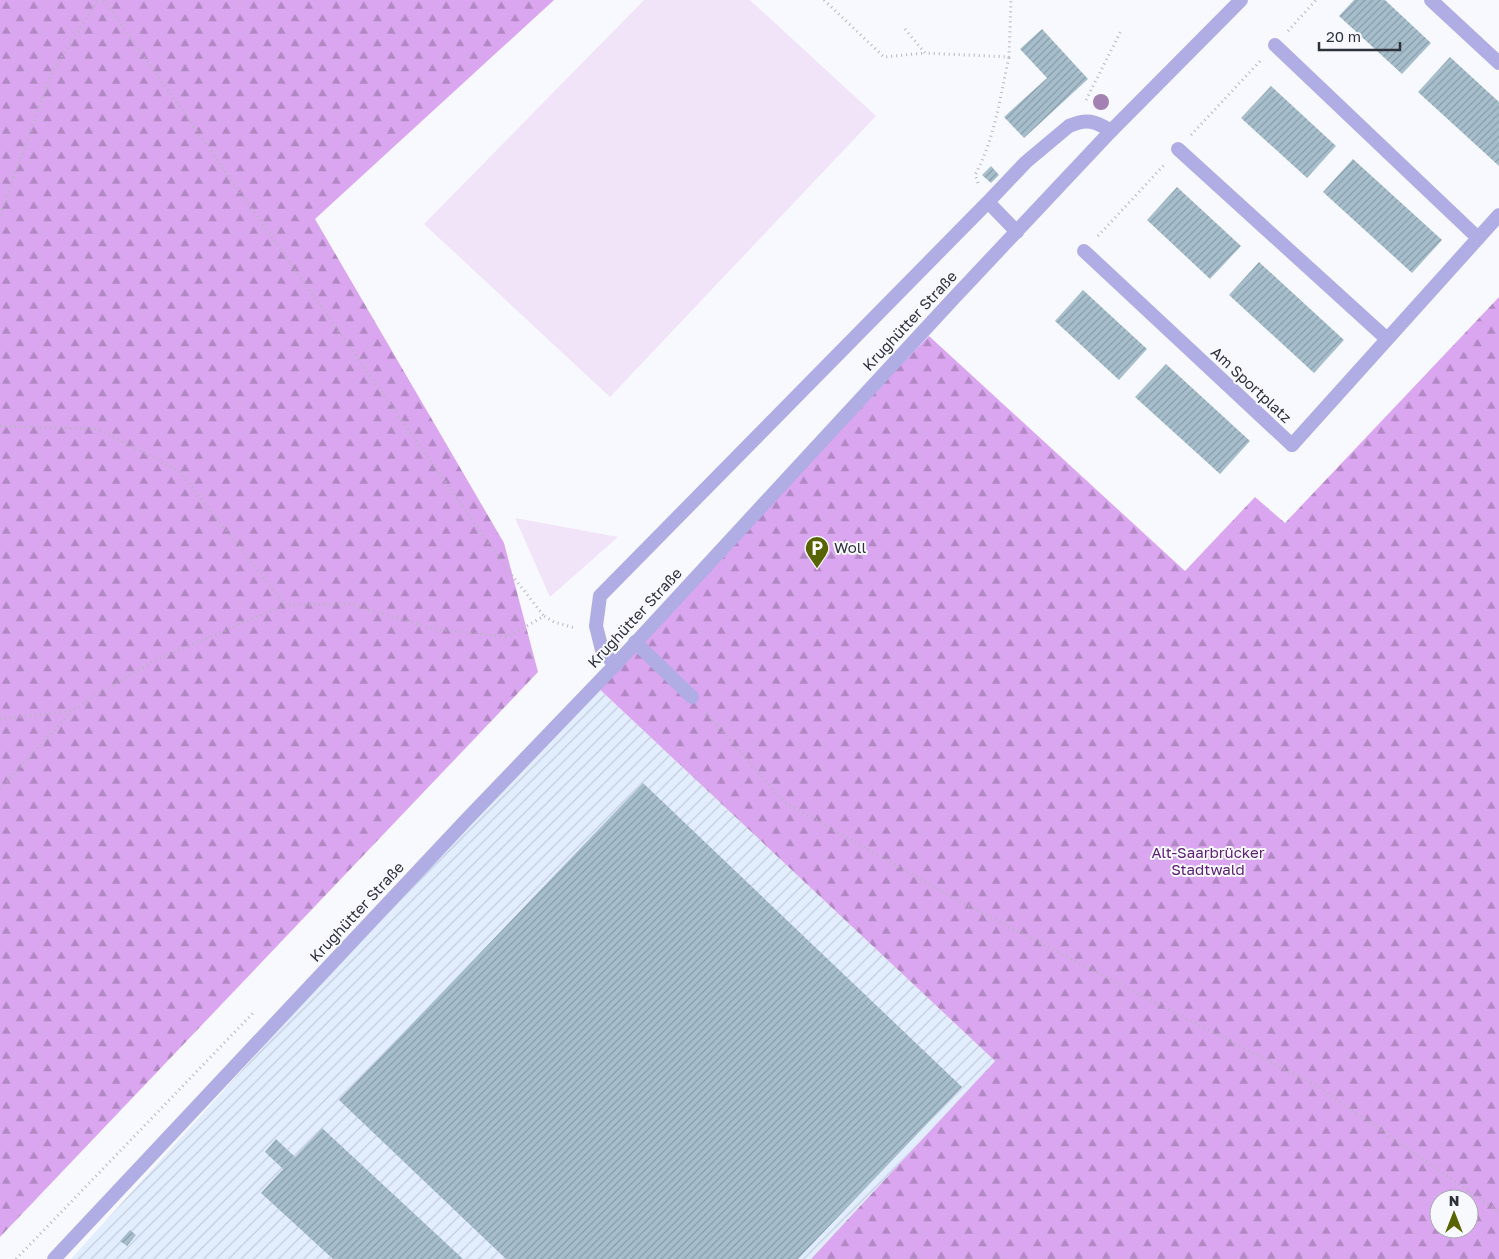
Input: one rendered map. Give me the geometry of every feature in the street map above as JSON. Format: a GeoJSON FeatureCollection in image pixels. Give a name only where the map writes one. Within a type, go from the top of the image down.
{"type":"FeatureCollection","features":[{"type":"Feature","properties":{"kind":"street","name":"Krughütter Straße"},"geometry":{"type":"LineString","coordinates":[[54,1259],[468,818],[615,665],[939,313],[1111,131],[1241,0]]}},
{"type":"Feature","properties":{"kind":"street"},"geometry":{"type":"LineString","coordinates":[[1431,0],[1499,63]]}},
{"type":"Feature","properties":{"kind":"street"},"geometry":{"type":"LineString","coordinates":[[1275,45],[1478,238]]}},
{"type":"Feature","properties":{"kind":"street"},"geometry":{"type":"LineString","coordinates":[[615,665],[602,650],[596,626],[600,596],[1026,162],[1063,130],[1075,123],[1092,121],[1111,131]]}},
{"type":"Feature","properties":{"kind":"street"},"geometry":{"type":"LineString","coordinates":[[1178,149],[1387,339]]}},
{"type":"Feature","properties":{"kind":"street"},"geometry":{"type":"LineString","coordinates":[[988,202],[1017,232]]}},
{"type":"Feature","properties":{"kind":"street","name":"Am Sportplatz"},"geometry":{"type":"LineString","coordinates":[[1084,251],[1292,445],[1499,215]]}},
{"type":"Feature","properties":{"kind":"street"},"geometry":{"type":"LineString","coordinates":[[635,642],[692,697]]}},
{"type":"Feature","properties":{"kind":"path"},"geometry":{"type":"LineString","coordinates":[[0,215],[52,72],[98,0]]}},
{"type":"Feature","properties":{"kind":"path"},"geometry":{"type":"LineString","coordinates":[[104,0],[501,561],[544,616],[554,622],[573,628],[596,626]]}},
{"type":"Feature","properties":{"kind":"path"},"geometry":{"type":"LineString","coordinates":[[824,0],[884,57],[925,53],[1009,57]]}},
{"type":"Feature","properties":{"kind":"path"},"geometry":{"type":"LineString","coordinates":[[988,202],[980,191],[975,174],[990,142],[1009,57],[1010,0]]}},
{"type":"Feature","properties":{"kind":"path"},"geometry":{"type":"LineString","coordinates":[[1084,251],[1316,0]]}},
{"type":"Feature","properties":{"kind":"path"},"geometry":{"type":"LineString","coordinates":[[905,29],[925,53]]}},
{"type":"Feature","properties":{"kind":"path"},"geometry":{"type":"LineString","coordinates":[[1075,123],[1122,29]]}},
{"type":"Feature","properties":{"kind":"path"},"geometry":{"type":"LineString","coordinates":[[0,426],[98,429],[179,471],[285,605]]}},
{"type":"Feature","properties":{"kind":"path"},"geometry":{"type":"LineString","coordinates":[[0,789],[71,712],[153,661],[285,605],[350,604],[434,629],[508,637],[544,616]]}},
{"type":"Feature","properties":{"kind":"path"},"geometry":{"type":"LineString","coordinates":[[692,697],[784,802],[957,900],[1317,1086],[1499,1212]]}},
{"type":"Feature","properties":{"kind":"path"},"geometry":{"type":"LineString","coordinates":[[0,718],[71,712]]}},
{"type":"Feature","properties":{"kind":"shaded area"},"geometry":{"type":"Polygon","coordinates":[[[644,0],[750,0],[876,116],[610,397],[424,224],[644,0]]]}},
{"type":"Feature","properties":{"kind":"shaded area"},"geometry":{"type":"Polygon","coordinates":[[[515,518],[618,537],[550,597],[515,518]]]}},
{"type":"Feature","properties":{"kind":"shaded area"},"geometry":{"type":"Polygon","coordinates":[[[593,683],[995,1061],[811,1259],[71,1259],[593,683]]]}},
{"type":"Feature","properties":{"kind":"green space"},"geometry":{"type":"Polygon","coordinates":[[[0,0],[554,0],[315,219],[504,543],[538,672],[0,1237],[0,0]]]}},
{"type":"Feature","properties":{"kind":"green space","name":"Alt-Saarbrücker Stadtwald"},"geometry":{"type":"Polygon","coordinates":[[[1499,297],[1499,1259],[811,1259],[995,1061],[593,683],[929,336],[1185,571],[1255,497],[1285,523],[1499,297]]]}},
{"type":"Feature","properties":{"kind":"building"},"geometry":{"type":"Polygon","coordinates":[[[1354,0],[1385,0],[1431,43],[1402,74],[1339,16],[1354,0]]]}},
{"type":"Feature","properties":{"kind":"building"},"geometry":{"type":"Polygon","coordinates":[[[1042,29],[1088,79],[1024,138],[1004,117],[1047,78],[1020,49],[1042,29]]]}},
{"type":"Feature","properties":{"kind":"building"},"geometry":{"type":"Polygon","coordinates":[[[1450,57],[1499,102],[1499,166],[1418,92],[1450,57]]]}},
{"type":"Feature","properties":{"kind":"building"},"geometry":{"type":"Polygon","coordinates":[[[1271,86],[1336,146],[1307,178],[1241,118],[1271,86]]]}},
{"type":"Feature","properties":{"kind":"building"},"geometry":{"type":"Polygon","coordinates":[[[1353,159],[1442,240],[1412,273],[1323,192],[1353,159]]]}},
{"type":"Feature","properties":{"kind":"building"},"geometry":{"type":"Polygon","coordinates":[[[991,166],[999,175],[991,183],[982,175],[991,166]]]}},
{"type":"Feature","properties":{"kind":"building"},"geometry":{"type":"Polygon","coordinates":[[[1177,187],[1241,246],[1210,279],[1147,220],[1177,187]]]}},
{"type":"Feature","properties":{"kind":"building"},"geometry":{"type":"Polygon","coordinates":[[[1259,262],[1344,340],[1314,373],[1229,295],[1259,262]]]}},
{"type":"Feature","properties":{"kind":"building"},"geometry":{"type":"Polygon","coordinates":[[[1083,290],[1147,349],[1119,380],[1055,321],[1083,290]]]}},
{"type":"Feature","properties":{"kind":"building"},"geometry":{"type":"Polygon","coordinates":[[[1166,364],[1250,441],[1220,474],[1135,397],[1166,364]]]}},
{"type":"Feature","properties":{"kind":"building"},"geometry":{"type":"Polygon","coordinates":[[[643,783],[962,1087],[798,1259],[506,1259],[339,1100],[643,783]]]}},
{"type":"Feature","properties":{"kind":"building"},"geometry":{"type":"Polygon","coordinates":[[[322,1128],[463,1259],[333,1259],[261,1193],[283,1169],[265,1152],[276,1139],[295,1157],[322,1128]]]}},
{"type":"Feature","properties":{"kind":"building"},"geometry":{"type":"Polygon","coordinates":[[[130,1230],[136,1235],[127,1246],[120,1241],[130,1230]]]}},
{"type":"Feature","properties":{"kind":"place","name":"Woll"},"geometry":{"type":"Point","coordinates":[817,569]}}]}
